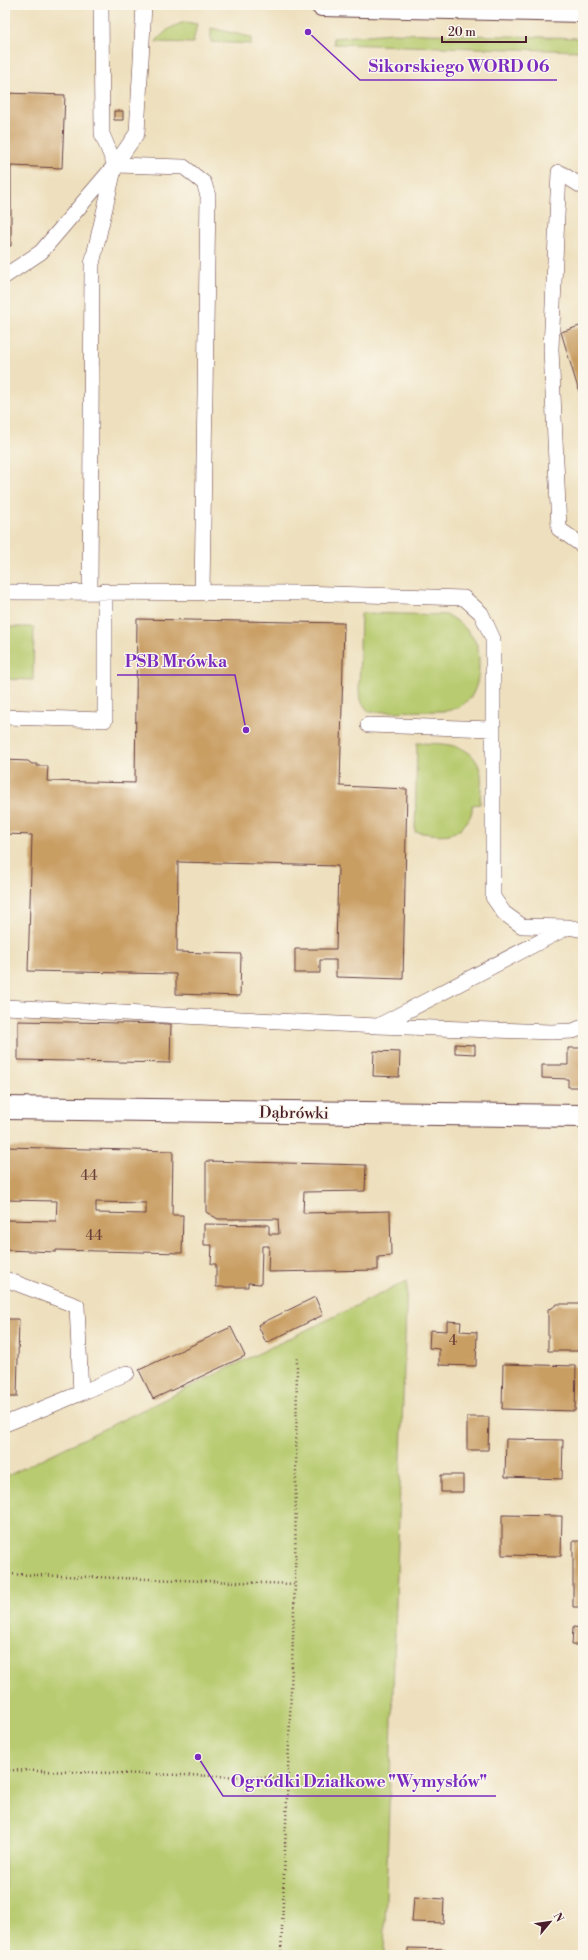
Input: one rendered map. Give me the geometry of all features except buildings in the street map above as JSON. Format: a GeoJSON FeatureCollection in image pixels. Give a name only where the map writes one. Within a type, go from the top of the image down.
{"type":"FeatureCollection","features":[{"type":"Feature","properties":{"kind":"street"},"geometry":{"type":"LineString","coordinates":[[322,5],[583,11]]}},
{"type":"Feature","properties":{"kind":"street","name":"Dąbrówki"},"geometry":{"type":"LineString","coordinates":[[5,1108],[583,1116]]}},
{"type":"Feature","properties":{"kind":"lane"},"geometry":{"type":"LineString","coordinates":[[90,591],[92,264],[115,165],[102,134],[101,5]]}},
{"type":"Feature","properties":{"kind":"lane"},"geometry":{"type":"LineString","coordinates":[[5,276],[41,252],[115,165],[137,133],[144,5]]}},
{"type":"Feature","properties":{"kind":"lane"},"geometry":{"type":"LineString","coordinates":[[115,165],[184,167],[204,183],[208,196],[202,592]]}},
{"type":"Feature","properties":{"kind":"lane"},"geometry":{"type":"LineString","coordinates":[[583,187],[559,172],[551,349],[559,529],[583,546]]}},
{"type":"Feature","properties":{"kind":"lane"},"geometry":{"type":"LineString","coordinates":[[5,717],[105,720],[105,591]]}},
{"type":"Feature","properties":{"kind":"lane"},"geometry":{"type":"LineString","coordinates":[[5,592],[300,592],[464,598],[481,613],[493,639],[492,897],[504,913],[522,926],[568,927],[583,930]]}},
{"type":"Feature","properties":{"kind":"lane"},"geometry":{"type":"LineString","coordinates":[[368,725],[493,730]]}},
{"type":"Feature","properties":{"kind":"lane"},"geometry":{"type":"LineString","coordinates":[[377,1026],[568,927]]}},
{"type":"Feature","properties":{"kind":"lane"},"geometry":{"type":"LineString","coordinates":[[5,1006],[377,1026],[551,1032],[573,1031],[583,1027]]}},
{"type":"Feature","properties":{"kind":"lane"},"geometry":{"type":"LineString","coordinates":[[5,1279],[77,1306],[81,1393]]}},
{"type":"Feature","properties":{"kind":"lane"},"geometry":{"type":"LineString","coordinates":[[5,1424],[127,1373]]}},
{"type":"Feature","properties":{"kind":"path"},"geometry":{"type":"LineString","coordinates":[[281,1955],[294,1584],[297,1358]]}},
{"type":"Feature","properties":{"kind":"path"},"geometry":{"type":"LineString","coordinates":[[5,1574],[294,1584]]}},
{"type":"Feature","properties":{"kind":"path"},"geometry":{"type":"LineString","coordinates":[[5,1770],[288,1778]]}},
{"type":"Feature","properties":{"kind":"green space"},"geometry":{"type":"Polygon","coordinates":[[[186,22],[197,24],[193,43],[156,42],[169,29],[186,22]]]}},
{"type":"Feature","properties":{"kind":"green space"},"geometry":{"type":"Polygon","coordinates":[[[211,28],[251,37],[251,44],[211,42],[211,28]]]}},
{"type":"Feature","properties":{"kind":"green space"},"geometry":{"type":"Polygon","coordinates":[[[391,33],[583,38],[583,51],[334,44],[333,38],[391,33]]]}},
{"type":"Feature","properties":{"kind":"green space"},"geometry":{"type":"Polygon","coordinates":[[[361,613],[448,615],[457,621],[472,636],[479,653],[477,683],[472,696],[462,705],[455,709],[446,711],[369,712],[360,700],[359,690],[361,613]]]}},
{"type":"Feature","properties":{"kind":"green space"},"geometry":{"type":"Polygon","coordinates":[[[5,627],[34,627],[33,680],[5,679],[5,627]]]}},
{"type":"Feature","properties":{"kind":"green space"},"geometry":{"type":"Polygon","coordinates":[[[417,743],[445,744],[463,749],[476,761],[480,770],[480,804],[472,805],[469,819],[463,827],[449,834],[441,835],[415,832],[417,743]]]}},
{"type":"Feature","properties":{"kind":"green space"},"geometry":{"type":"Polygon","coordinates":[[[407,1281],[384,1955],[5,1955],[5,1477],[407,1281]]]}},
{"type":"Feature","properties":{"kind":"place","name":"Sikorskiego WORD 06"},"geometry":{"type":"Point","coordinates":[308,32]}},
{"type":"Feature","properties":{"kind":"place","name":"PSB Mrówka"},"geometry":{"type":"Point","coordinates":[246,730]}},
{"type":"Feature","properties":{"kind":"place","name":"Ogródki Działkowe \"Wymysłów\""},"geometry":{"type":"Point","coordinates":[198,1757]}}]}
